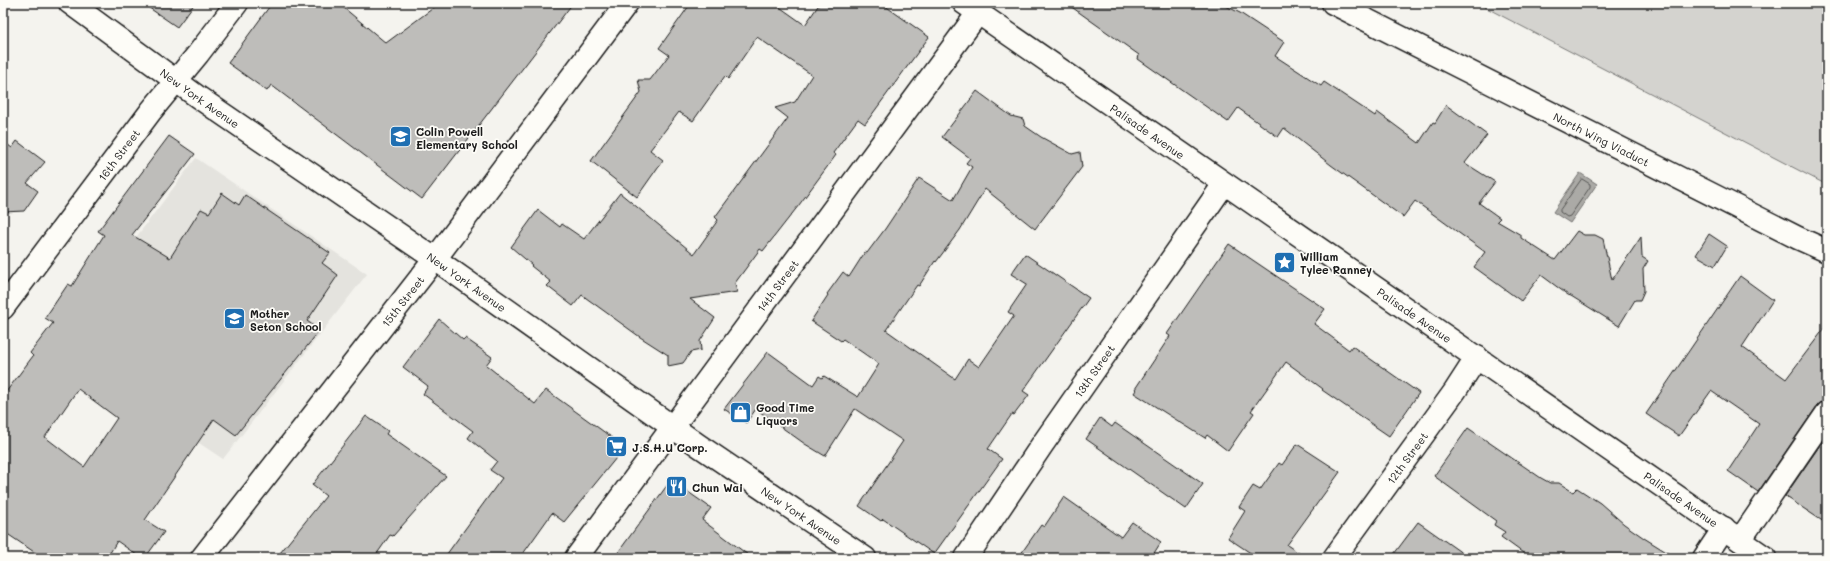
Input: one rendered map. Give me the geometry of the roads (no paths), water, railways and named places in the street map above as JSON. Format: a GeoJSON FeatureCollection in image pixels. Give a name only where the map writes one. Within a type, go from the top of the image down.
{"type":"FeatureCollection","features":[{"type":"Feature","properties":{"kind":"street","name":"New York Avenue"},"geometry":{"type":"LineString","coordinates":[[70,3],[176,81],[864,558]]}},
{"type":"Feature","properties":{"kind":"street","name":"16th Street"},"geometry":{"type":"LineString","coordinates":[[3,308],[151,111],[237,3]]}},
{"type":"Feature","properties":{"kind":"street","name":"15th Street"},"geometry":{"type":"LineString","coordinates":[[202,558],[434,259],[627,3]]}},
{"type":"Feature","properties":{"kind":"street","name":"North Wing Viaduct"},"geometry":{"type":"LineString","coordinates":[[1333,3],[1798,238],[1827,251]]}},
{"type":"Feature","properties":{"kind":"street","name":"Palisade Avenue"},"geometry":{"type":"LineString","coordinates":[[971,8],[1766,558]]}},
{"type":"Feature","properties":{"kind":"street","name":"14th Street"},"geometry":{"type":"LineString","coordinates":[[576,558],[674,427],[971,8]]}},
{"type":"Feature","properties":{"kind":"street","name":"13th Street"},"geometry":{"type":"LineString","coordinates":[[966,558],[1042,445],[1224,184]]}},
{"type":"Feature","properties":{"kind":"street","name":"12th Street"},"geometry":{"type":"LineString","coordinates":[[1334,558],[1477,357]]}},
{"type":"Feature","properties":{"kind":"street"},"geometry":{"type":"LineString","coordinates":[[1704,558],[1732,534],[1827,413]]}},
{"type":"Feature","properties":{"kind":"water"},"geometry":{"type":"Polygon","coordinates":[[[1580,173],[1597,184],[1570,223],[1553,212],[1580,173]]]}},
{"type":"Feature","properties":{"kind":"place","name":"Colin Powell Elementary School"},"geometry":{"type":"Point","coordinates":[400,137]}},
{"type":"Feature","properties":{"kind":"place","name":"William Tylee Ranney"},"geometry":{"type":"Point","coordinates":[1285,262]}},
{"type":"Feature","properties":{"kind":"place","name":"Mother Seton School"},"geometry":{"type":"Point","coordinates":[235,319]}},
{"type":"Feature","properties":{"kind":"place","name":"Good Time Liquors"},"geometry":{"type":"Point","coordinates":[740,413]}},
{"type":"Feature","properties":{"kind":"place","name":"J.S.H.U Corp."},"geometry":{"type":"Point","coordinates":[617,447]}},
{"type":"Feature","properties":{"kind":"place","name":"Chun Wai"},"geometry":{"type":"Point","coordinates":[676,487]}}]}
